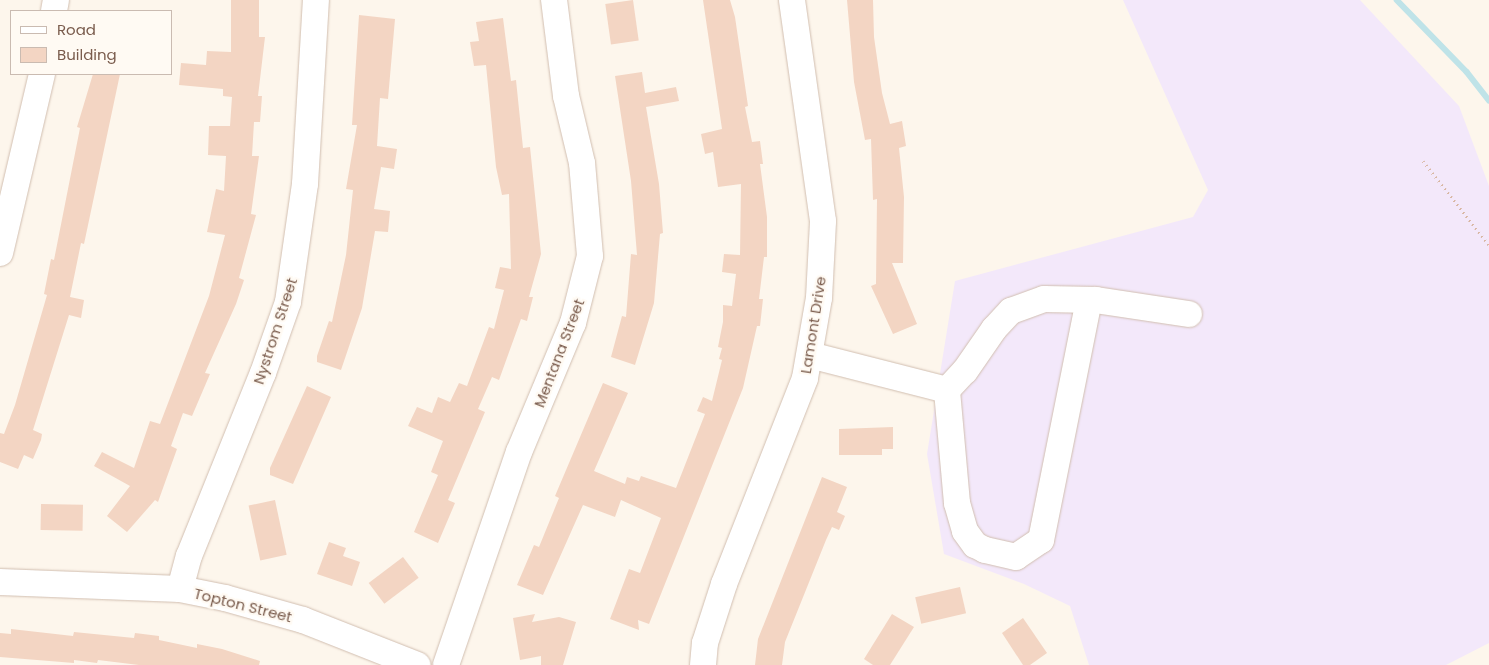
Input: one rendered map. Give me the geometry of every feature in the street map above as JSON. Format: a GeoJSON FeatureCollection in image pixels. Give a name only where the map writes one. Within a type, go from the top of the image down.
{"type":"FeatureCollection","features":[{"type":"Feature","properties":{"kind":"street","name":"Nystrom Street"},"geometry":{"type":"LineString","coordinates":[[180,589],[188,556],[264,373],[288,302],[304,184],[316,0]]}},
{"type":"Feature","properties":{"kind":"street","name":"Mentana Street"},"geometry":{"type":"LineString","coordinates":[[446,665],[519,452],[573,323],[590,256],[582,163],[566,96],[554,0]]}},
{"type":"Feature","properties":{"kind":"street","name":"Lamont Drive"},"geometry":{"type":"LineString","coordinates":[[703,665],[705,643],[721,593],[799,395],[810,355],[823,260],[823,221],[792,0]]}},
{"type":"Feature","properties":{"kind":"street"},"geometry":{"type":"LineString","coordinates":[[0,253],[42,75]]}},
{"type":"Feature","properties":{"kind":"street"},"geometry":{"type":"LineString","coordinates":[[1089,300],[1041,540],[1016,557],[975,545],[965,531],[955,486],[947,390],[1011,311],[1044,299],[1089,300],[1189,314]]}},
{"type":"Feature","properties":{"kind":"street"},"geometry":{"type":"LineString","coordinates":[[810,355],[947,390]]}},
{"type":"Feature","properties":{"kind":"street","name":"Topton Street"},"geometry":{"type":"LineString","coordinates":[[0,582],[180,589],[225,598],[303,620],[417,665]]}},
{"type":"Feature","properties":{"kind":"path"},"geometry":{"type":"LineString","coordinates":[[1423,161],[1489,245]]}},
{"type":"Feature","properties":{"kind":"shaded area"},"geometry":{"type":"Polygon","coordinates":[[[1123,0],[1360,0],[1459,106],[1489,186],[1489,643],[1446,665],[1089,665],[1070,606],[1024,584],[944,554],[927,454],[955,281],[1193,217],[1208,190],[1123,0]]]}},
{"type":"Feature","properties":{"kind":"building"},"geometry":{"type":"Polygon","coordinates":[[[231,0],[259,0],[259,37],[265,37],[258,96],[262,96],[260,122],[254,122],[252,156],[259,156],[251,214],[256,215],[239,278],[244,280],[236,304],[205,373],[210,374],[192,416],[183,413],[171,446],[177,449],[158,502],[155,500],[127,532],[107,516],[130,486],[94,466],[102,452],[134,468],[150,421],[160,424],[209,296],[225,235],[207,232],[216,189],[224,191],[226,156],[208,155],[209,126],[230,126],[232,97],[223,96],[223,89],[179,85],[181,63],[206,65],[207,51],[231,52],[231,0]]]}},
{"type":"Feature","properties":{"kind":"building"},"geometry":{"type":"Polygon","coordinates":[[[633,0],[639,41],[611,44],[605,4],[633,0]]]}},
{"type":"Feature","properties":{"kind":"building"},"geometry":{"type":"Polygon","coordinates":[[[703,0],[730,0],[735,17],[748,106],[745,107],[752,142],[760,141],[763,164],[760,164],[767,217],[767,257],[764,257],[759,299],[763,299],[760,326],[757,326],[743,388],[649,624],[638,620],[639,630],[610,619],[629,569],[640,573],[661,518],[621,500],[615,517],[583,505],[543,595],[517,585],[534,545],[539,547],[559,498],[555,496],[603,383],[628,393],[594,471],[625,484],[627,477],[639,481],[641,476],[676,488],[705,414],[697,411],[703,397],[712,401],[722,360],[719,359],[722,348],[718,347],[723,322],[723,305],[732,306],[736,274],[722,272],[724,254],[740,255],[741,184],[718,187],[713,152],[705,154],[701,134],[722,129],[703,0]]]}},
{"type":"Feature","properties":{"kind":"building"},"geometry":{"type":"Polygon","coordinates":[[[847,0],[873,0],[874,37],[882,93],[890,124],[902,121],[906,146],[899,148],[904,197],[903,263],[892,263],[917,324],[893,334],[871,286],[876,284],[877,199],[873,200],[871,139],[865,140],[854,82],[847,0]]]}},
{"type":"Feature","properties":{"kind":"building"},"geometry":{"type":"Polygon","coordinates":[[[359,15],[395,19],[388,99],[380,98],[377,146],[397,149],[394,169],[381,167],[374,209],[390,211],[388,232],[375,231],[362,308],[341,370],[317,362],[317,356],[329,321],[332,322],[346,255],[353,190],[346,189],[357,125],[352,125],[359,15]]]}},
{"type":"Feature","properties":{"kind":"building"},"geometry":{"type":"Polygon","coordinates":[[[503,18],[511,81],[516,80],[523,148],[530,147],[541,254],[529,297],[533,297],[527,321],[521,319],[499,380],[492,377],[478,409],[485,412],[448,500],[455,503],[438,543],[414,532],[438,475],[431,472],[443,441],[408,426],[417,407],[432,413],[438,397],[450,402],[459,383],[467,386],[489,327],[494,329],[504,290],[495,288],[500,267],[511,269],[509,194],[502,195],[496,167],[486,65],[474,66],[470,42],[479,41],[476,22],[503,18]]]}},
{"type":"Feature","properties":{"kind":"building"},"geometry":{"type":"Polygon","coordinates":[[[642,72],[645,93],[676,87],[679,101],[646,107],[659,184],[663,233],[660,234],[654,303],[635,365],[611,357],[622,316],[626,317],[631,254],[637,255],[631,181],[615,76],[642,72]]]}},
{"type":"Feature","properties":{"kind":"building"},"geometry":{"type":"Polygon","coordinates":[[[93,75],[120,75],[84,244],[81,243],[70,297],[84,300],[81,318],[69,315],[33,430],[42,434],[41,440],[33,459],[24,455],[18,469],[0,462],[0,433],[4,434],[15,405],[47,295],[44,294],[51,259],[54,260],[80,128],[77,127],[93,75]]]}},
{"type":"Feature","properties":{"kind":"building"},"geometry":{"type":"Polygon","coordinates":[[[307,386],[331,397],[293,484],[270,475],[270,468],[307,386]]]}},
{"type":"Feature","properties":{"kind":"building"},"geometry":{"type":"Polygon","coordinates":[[[893,427],[893,449],[882,449],[882,455],[839,455],[839,429],[893,427]]]}},
{"type":"Feature","properties":{"kind":"building"},"geometry":{"type":"Polygon","coordinates":[[[822,477],[847,487],[837,512],[845,516],[839,530],[832,527],[826,540],[785,642],[782,665],[755,665],[758,639],[822,477]]]}},
{"type":"Feature","properties":{"kind":"building"},"geometry":{"type":"Polygon","coordinates":[[[275,500],[287,555],[260,560],[249,506],[275,500]]]}},
{"type":"Feature","properties":{"kind":"building"},"geometry":{"type":"Polygon","coordinates":[[[41,504],[83,505],[83,531],[41,530],[41,504]]]}},
{"type":"Feature","properties":{"kind":"building"},"geometry":{"type":"Polygon","coordinates":[[[329,542],[346,548],[343,556],[360,562],[352,586],[317,574],[329,542]]]}},
{"type":"Feature","properties":{"kind":"building"},"geometry":{"type":"Polygon","coordinates":[[[403,557],[419,578],[384,604],[369,583],[403,557]]]}},
{"type":"Feature","properties":{"kind":"building"},"geometry":{"type":"Polygon","coordinates":[[[960,587],[966,613],[921,624],[915,597],[960,587]]]}},
{"type":"Feature","properties":{"kind":"building"},"geometry":{"type":"Polygon","coordinates":[[[535,614],[532,622],[559,617],[576,622],[563,665],[541,665],[541,656],[520,660],[513,618],[535,614]]]}},
{"type":"Feature","properties":{"kind":"building"},"geometry":{"type":"Polygon","coordinates":[[[892,614],[914,627],[890,665],[873,665],[864,659],[892,614]]]}},
{"type":"Feature","properties":{"kind":"building"},"geometry":{"type":"Polygon","coordinates":[[[1023,618],[1047,653],[1030,665],[1023,665],[1002,633],[1023,618]]]}},
{"type":"Feature","properties":{"kind":"building"},"geometry":{"type":"Polygon","coordinates":[[[11,629],[73,636],[74,632],[134,638],[135,633],[159,636],[159,640],[197,648],[197,644],[222,649],[260,661],[259,665],[139,665],[98,660],[97,663],[74,660],[74,663],[0,657],[0,633],[11,634],[11,629]]]}},
{"type":"Feature","properties":{"kind":"waterway"},"geometry":{"type":"LineString","coordinates":[[1397,0],[1467,72],[1489,100]]}}]}
